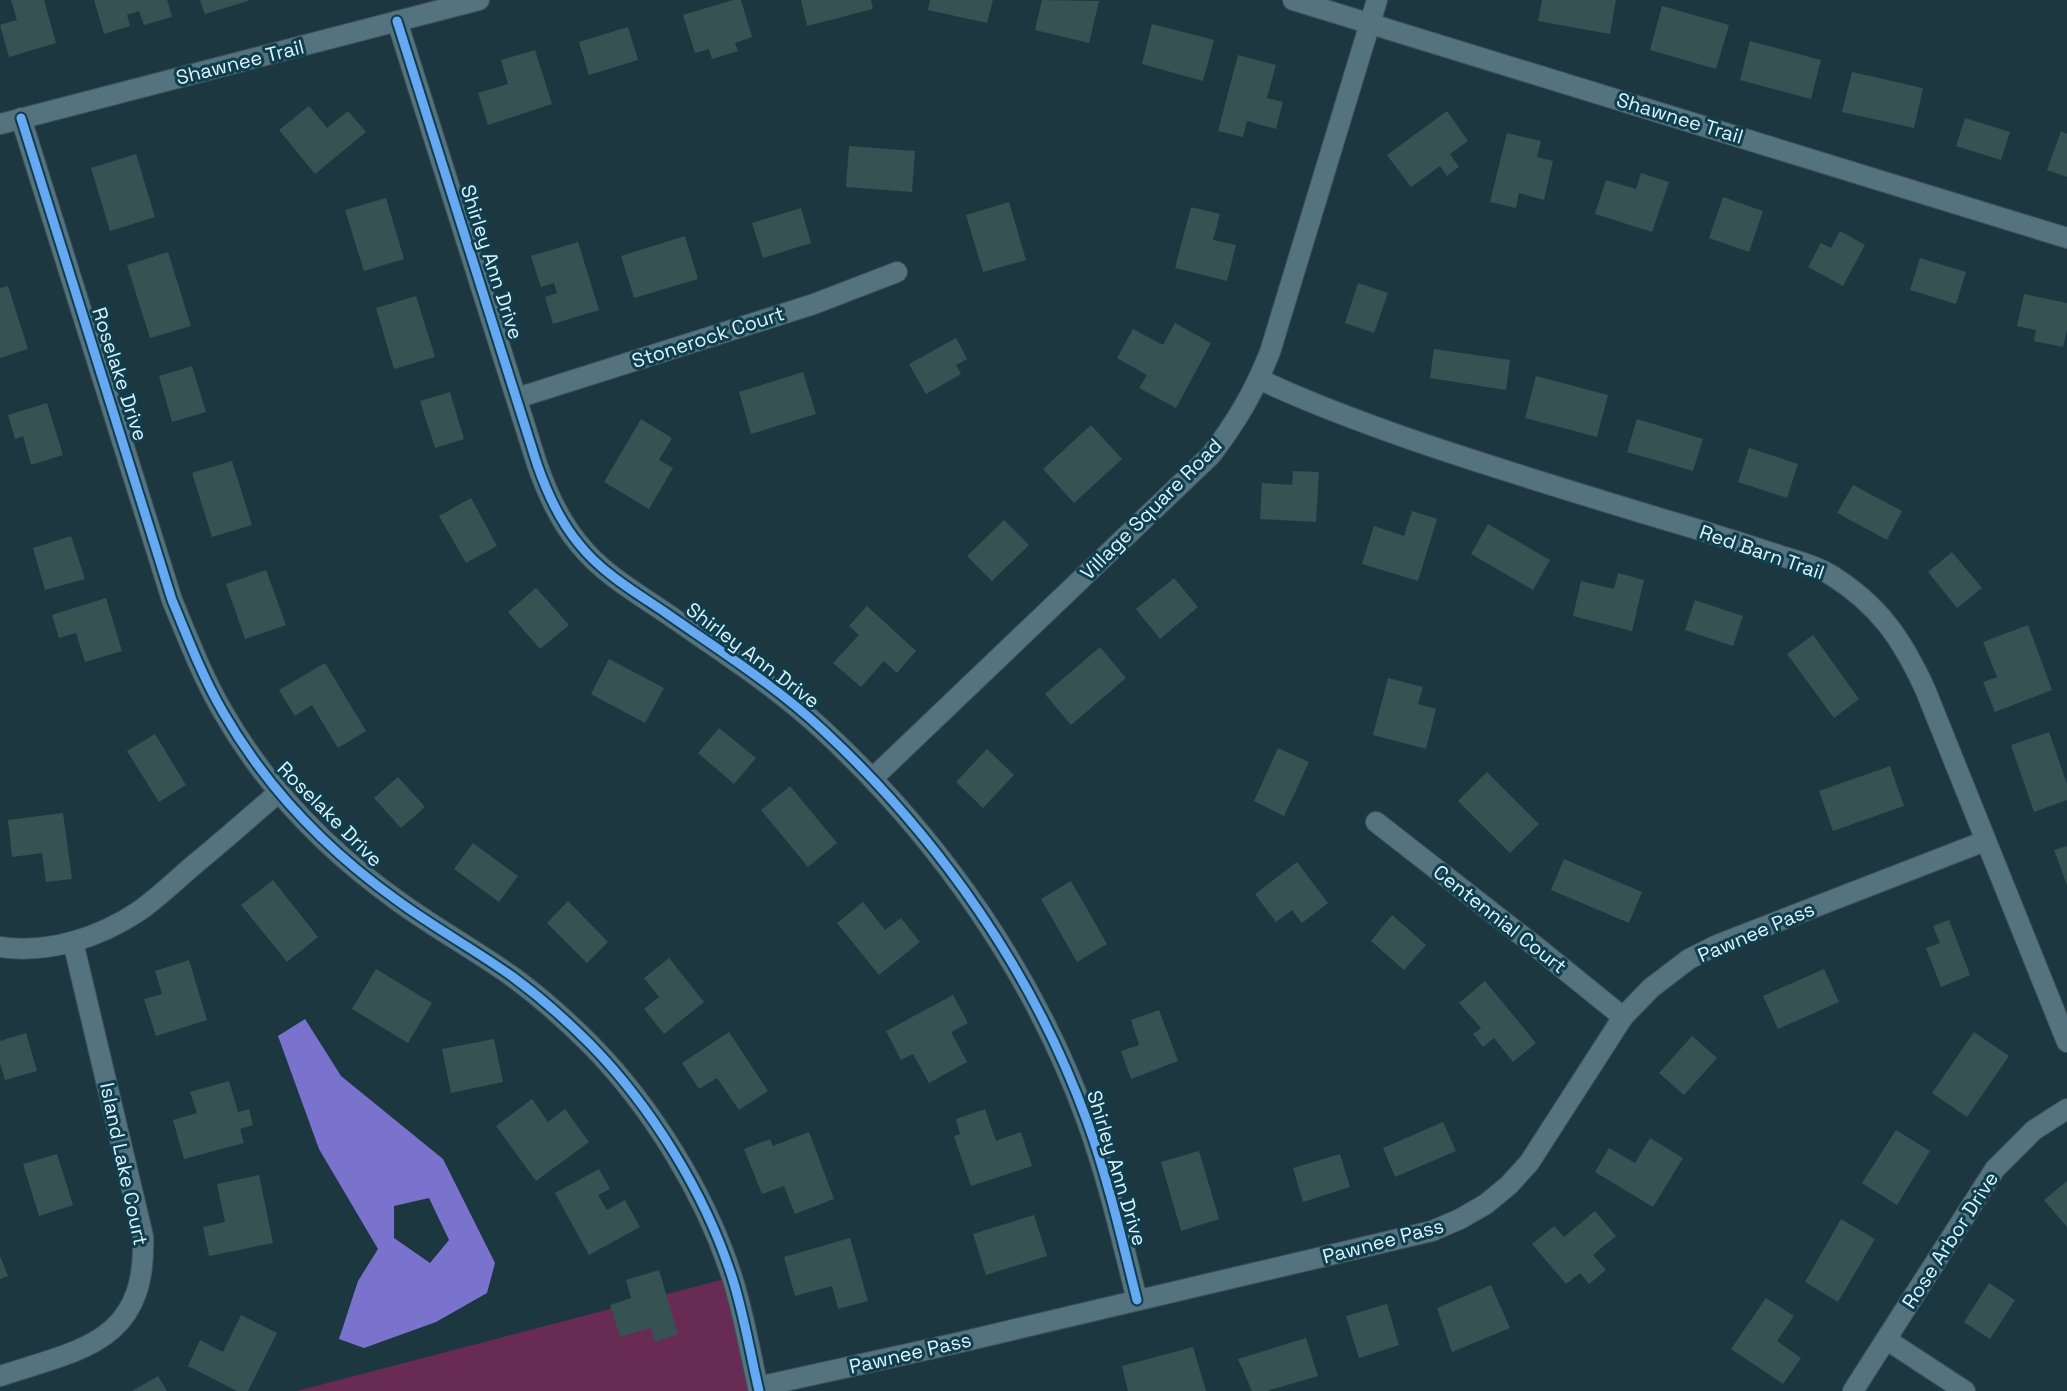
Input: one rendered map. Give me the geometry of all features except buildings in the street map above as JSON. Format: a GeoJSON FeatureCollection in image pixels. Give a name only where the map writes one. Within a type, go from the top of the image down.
{"type":"FeatureCollection","features":[{"type":"Feature","properties":{"kind":"street","name":"Shawnee Trail"},"geometry":{"type":"LineString","coordinates":[[0,124],[479,0]]}},
{"type":"Feature","properties":{"kind":"street","name":"Shawnee Trail"},"geometry":{"type":"LineString","coordinates":[[1293,0],[2067,238]]}},
{"type":"Feature","properties":{"kind":"street","name":"Village Square Road"},"geometry":{"type":"LineString","coordinates":[[873,778],[1211,455],[1238,418],[1259,379],[1270,352],[1377,0]]}},
{"type":"Feature","properties":{"kind":"street","name":"Shirley Ann Drive"},"geometry":{"type":"LineString","coordinates":[[397,21],[547,493],[562,520],[580,545],[609,574],[756,675],[822,729],[873,778],[954,876],[996,937],[1032,998],[1065,1067],[1087,1121],[1117,1218],[1137,1300]]}},
{"type":"Feature","properties":{"kind":"street","name":"Roselake Drive"},"geometry":{"type":"LineString","coordinates":[[21,118],[172,600],[199,665],[223,712],[278,793],[347,861],[398,901],[513,978],[553,1010],[591,1045],[629,1088],[658,1127],[684,1169],[718,1238],[732,1277],[759,1389]]}},
{"type":"Feature","properties":{"kind":"street","name":"Stonerock Court"},"geometry":{"type":"LineString","coordinates":[[516,398],[814,304],[897,272]]}},
{"type":"Feature","properties":{"kind":"street","name":"Red Barn Trail"},"geometry":{"type":"LineString","coordinates":[[1259,379],[1383,430],[1505,471],[1744,543],[1819,569],[1855,591],[1893,629],[1911,658],[2067,1042]]}},
{"type":"Feature","properties":{"kind":"street"},"geometry":{"type":"LineString","coordinates":[[0,947],[37,948],[73,942],[103,931],[138,911],[165,891],[278,793]]}},
{"type":"Feature","properties":{"kind":"street","name":"Centennial Court"},"geometry":{"type":"LineString","coordinates":[[1376,822],[1623,1017]]}},
{"type":"Feature","properties":{"kind":"street","name":"Pawnee Pass"},"geometry":{"type":"LineString","coordinates":[[759,1389],[1432,1231],[1460,1220],[1501,1192],[1529,1163],[1623,1017],[1651,988],[1689,959],[1717,945],[1984,841]]}},
{"type":"Feature","properties":{"kind":"street","name":"Island Lake Court"},"geometry":{"type":"LineString","coordinates":[[0,1376],[84,1349],[103,1338],[119,1323],[133,1303],[144,1259],[143,1236],[73,942]]}},
{"type":"Feature","properties":{"kind":"street","name":"Rose Arbor Drive"},"geometry":{"type":"LineString","coordinates":[[1853,1391],[1995,1168],[2034,1130],[2067,1109]]}},
{"type":"Feature","properties":{"kind":"street"},"geometry":{"type":"LineString","coordinates":[[1887,1340],[1965,1391]]}},
{"type":"Feature","properties":{"kind":"shaded area"},"geometry":{"type":"Polygon","coordinates":[[[305,1019],[341,1076],[443,1159],[495,1263],[487,1293],[436,1322],[364,1348],[339,1339],[358,1281],[378,1249],[319,1149],[278,1036],[305,1019]],[[429,1198],[394,1206],[394,1238],[430,1263],[449,1240],[429,1198]]]}},
{"type":"Feature","properties":{"kind":"shaded area"},"geometry":{"type":"Polygon","coordinates":[[[732,1277],[759,1391],[297,1391],[732,1277]]]}},
{"type":"Feature","properties":{"kind":"cycle path"},"geometry":{"type":"LineString","coordinates":[[397,21],[537,464],[549,496],[560,516],[579,544],[608,573],[767,684],[824,731],[866,772],[944,862],[1010,960],[1065,1066],[1102,1165],[1137,1300]]}},
{"type":"Feature","properties":{"kind":"cycle path"},"geometry":{"type":"LineString","coordinates":[[21,118],[172,600],[202,671],[223,712],[240,740],[279,792],[300,816],[347,861],[398,901],[513,977],[562,1018],[613,1068],[674,1152],[707,1214],[732,1277],[759,1391]]}}]}
